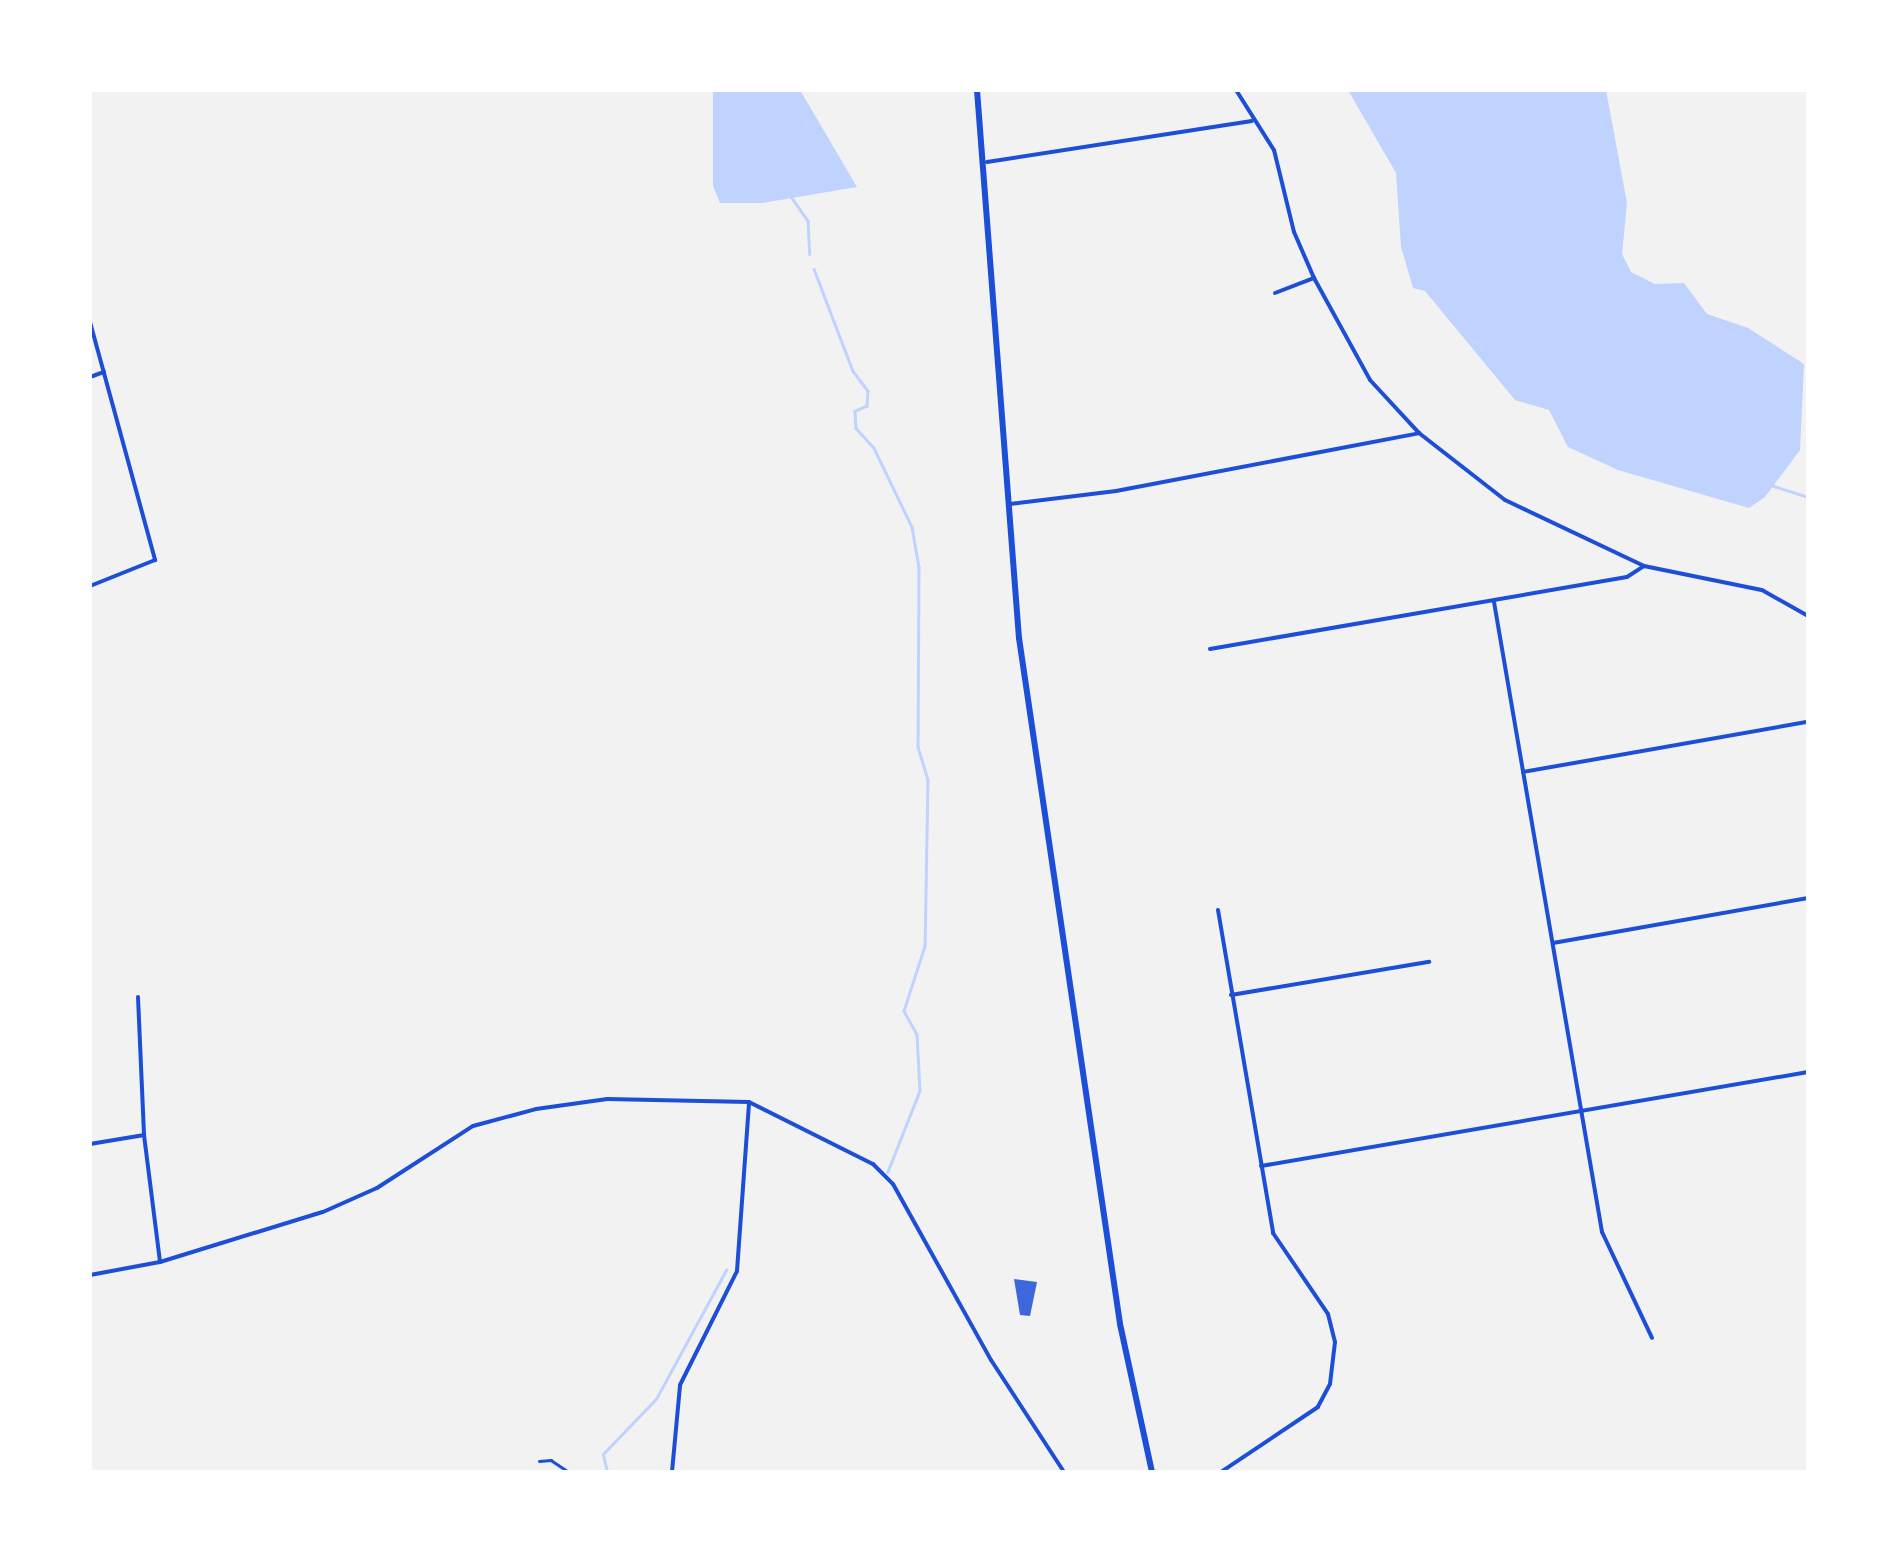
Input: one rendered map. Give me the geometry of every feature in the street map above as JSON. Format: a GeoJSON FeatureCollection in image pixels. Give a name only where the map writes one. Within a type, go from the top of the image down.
{"type":"FeatureCollection","features":[{"type":"Feature","properties":{"kind":"main road"},"geometry":{"type":"LineString","coordinates":[[977,90],[987,162],[1019,638],[1048,860],[1120,1324],[1152,1472]]}},
{"type":"Feature","properties":{"kind":"street"},"geometry":{"type":"LineString","coordinates":[[1236,90],[1274,150],[1294,232],[1314,278],[1370,380],[1419,433],[1504,500],[1644,566],[1762,590],[1808,616]]}},
{"type":"Feature","properties":{"kind":"street"},"geometry":{"type":"LineString","coordinates":[[987,162],[1252,120]]}},
{"type":"Feature","properties":{"kind":"street"},"geometry":{"type":"LineString","coordinates":[[1275,293],[1314,278]]}},
{"type":"Feature","properties":{"kind":"street"},"geometry":{"type":"LineString","coordinates":[[90,322],[155,560],[90,586]]}},
{"type":"Feature","properties":{"kind":"street"},"geometry":{"type":"LineString","coordinates":[[90,376],[104,372]]}},
{"type":"Feature","properties":{"kind":"street"},"geometry":{"type":"LineString","coordinates":[[1010,504],[1419,433]]}},
{"type":"Feature","properties":{"kind":"street"},"geometry":{"type":"LineString","coordinates":[[1210,649],[1627,577],[1644,566]]}},
{"type":"Feature","properties":{"kind":"street"},"geometry":{"type":"LineString","coordinates":[[1494,602],[1602,1232],[1652,1338]]}},
{"type":"Feature","properties":{"kind":"street"},"geometry":{"type":"LineString","coordinates":[[1524,772],[1808,722]]}},
{"type":"Feature","properties":{"kind":"street"},"geometry":{"type":"LineString","coordinates":[[1552,942],[1808,898]]}},
{"type":"Feature","properties":{"kind":"street"},"geometry":{"type":"LineString","coordinates":[[1218,910],[1273,1233],[1328,1314],[1335,1356],[1330,1384],[1309,1416],[1221,1472]]}},
{"type":"Feature","properties":{"kind":"street"},"geometry":{"type":"LineString","coordinates":[[1231,995],[1429,962]]}},
{"type":"Feature","properties":{"kind":"street"},"geometry":{"type":"LineString","coordinates":[[138,996],[144,1136],[160,1262]]}},
{"type":"Feature","properties":{"kind":"street"},"geometry":{"type":"LineString","coordinates":[[1261,1166],[1581,1107],[1808,1072]]}},
{"type":"Feature","properties":{"kind":"street"},"geometry":{"type":"LineString","coordinates":[[90,1275],[160,1262],[323,1212],[377,1188],[473,1126],[536,1109],[623,1098],[749,1102],[873,1164],[892,1184],[991,1360],[1064,1472]]}},
{"type":"Feature","properties":{"kind":"street"},"geometry":{"type":"LineString","coordinates":[[672,1472],[680,1385],[737,1271],[749,1102]]}},
{"type":"Feature","properties":{"kind":"street"},"geometry":{"type":"LineString","coordinates":[[90,1144],[144,1136]]}},
{"type":"Feature","properties":{"kind":"path"},"geometry":{"type":"LineString","coordinates":[[540,1461],[569,1472]]}},
{"type":"Feature","properties":{"kind":"water"},"geometry":{"type":"Polygon","coordinates":[[[713,90],[800,90],[857,187],[762,203],[720,203],[713,186],[713,90]]]}},
{"type":"Feature","properties":{"kind":"water"},"geometry":{"type":"Polygon","coordinates":[[[1348,90],[1606,90],[1627,203],[1622,254],[1631,272],[1655,284],[1684,283],[1707,314],[1748,328],[1804,364],[1800,450],[1765,497],[1749,508],[1618,470],[1568,447],[1549,410],[1515,400],[1425,291],[1413,288],[1401,247],[1396,173],[1348,90]]]}},
{"type":"Feature","properties":{"kind":"building"},"geometry":{"type":"Polygon","coordinates":[[[1014,1279],[1037,1282],[1030,1316],[1020,1315],[1014,1279]]]}},
{"type":"Feature","properties":{"kind":"waterway"},"geometry":{"type":"LineString","coordinates":[[790,195],[808,221],[810,254]]}},
{"type":"Feature","properties":{"kind":"waterway"},"geometry":{"type":"LineString","coordinates":[[814,269],[853,371],[868,391],[867,406],[855,411],[856,428],[874,448],[912,527],[919,567],[918,747],[928,779],[925,946],[904,1011],[917,1034],[920,1091],[888,1172]]}},
{"type":"Feature","properties":{"kind":"waterway"},"geometry":{"type":"LineString","coordinates":[[1771,485],[1808,497]]}},
{"type":"Feature","properties":{"kind":"waterway"},"geometry":{"type":"LineString","coordinates":[[607,1472],[603,1454],[656,1399],[726,1270]]}}]}
